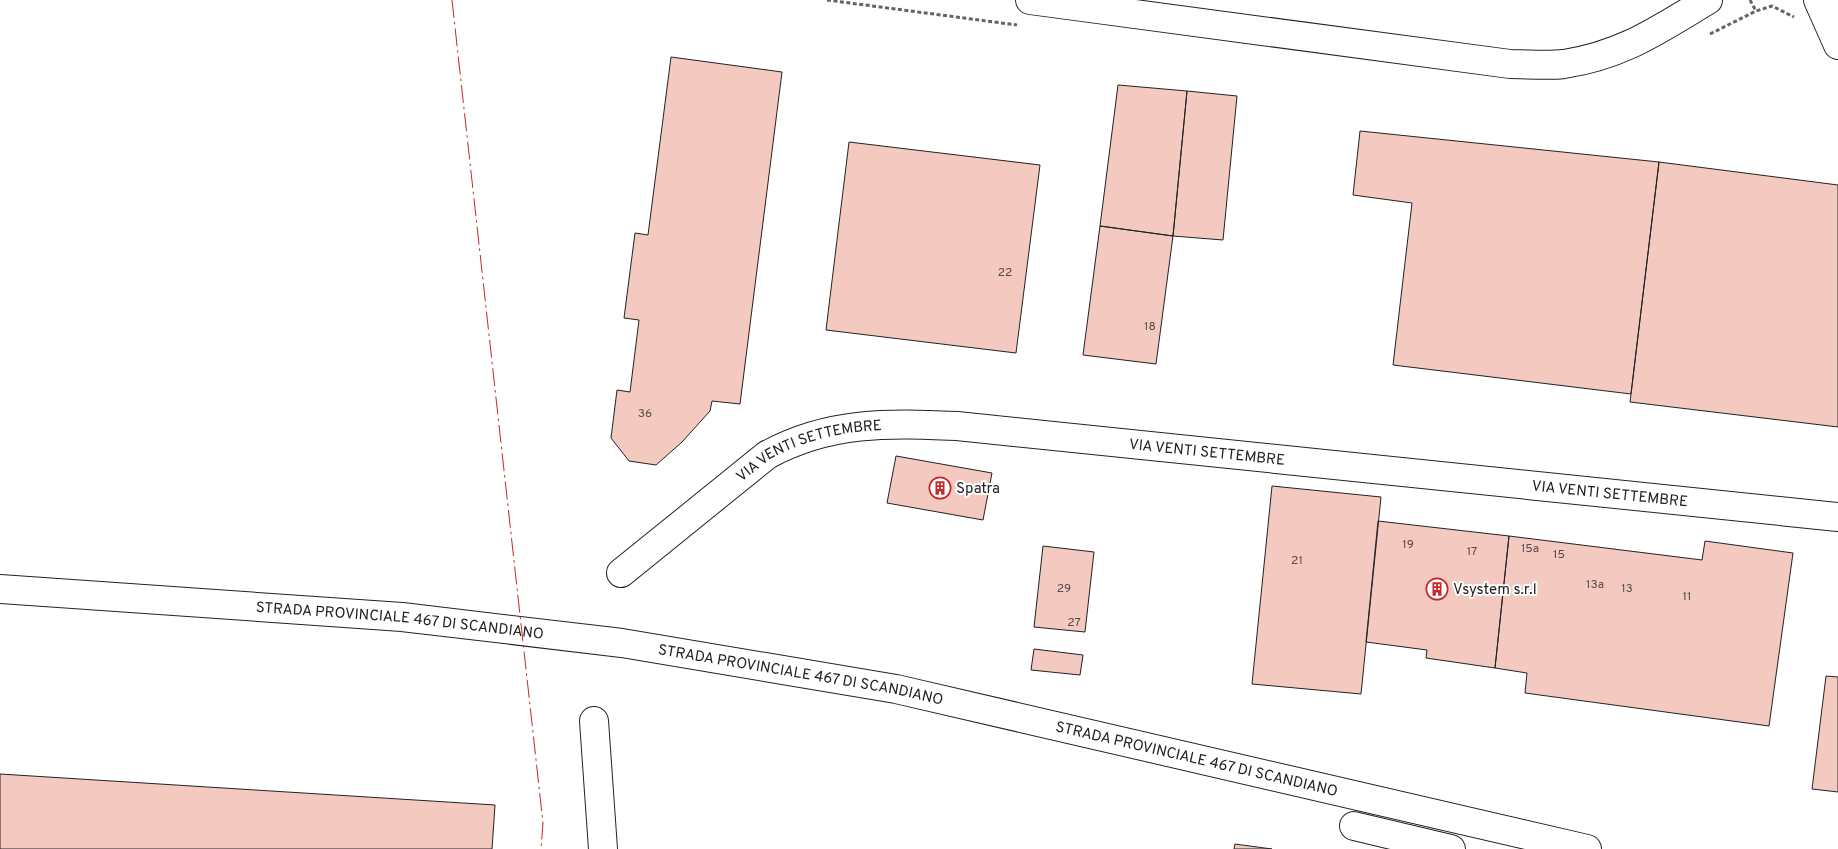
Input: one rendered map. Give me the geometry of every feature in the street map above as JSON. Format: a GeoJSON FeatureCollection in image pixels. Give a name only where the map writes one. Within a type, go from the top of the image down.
{"type":"FeatureCollection","features":[{"type":"Feature","properties":{"kind":"main road"},"geometry":{"type":"LineString","coordinates":[[1030,0],[1510,64],[1562,64],[1600,56],[1637,43],[1708,0]]}},
{"type":"Feature","properties":{"kind":"main road"},"geometry":{"type":"LineString","coordinates":[[1818,0],[1838,45]]}},
{"type":"Feature","properties":{"kind":"main road"},"geometry":{"type":"LineString","coordinates":[[1830,0],[1838,1]]}},
{"type":"Feature","properties":{"kind":"main road","name":"VIA VENTI SETTEMBRE"},"geometry":{"type":"LineString","coordinates":[[621,573],[767,456],[797,440],[828,430],[860,425],[957,426],[1838,518]]}},
{"type":"Feature","properties":{"kind":"main road","name":"STRADA PROVINCIALE 467 DI SCANDIANO"},"geometry":{"type":"LineString","coordinates":[[0,589],[402,617],[622,643],[896,689],[1587,849]]}},
{"type":"Feature","properties":{"kind":"main road"},"geometry":{"type":"LineString","coordinates":[[594,721],[603,849]]}},
{"type":"Feature","properties":{"kind":"main road"},"geometry":{"type":"LineString","coordinates":[[1354,826],[1451,849]]}},
{"type":"Feature","properties":{"kind":"path"},"geometry":{"type":"LineString","coordinates":[[1750,0],[1756,11]]}},
{"type":"Feature","properties":{"kind":"building"},"geometry":{"type":"Polygon","coordinates":[[[671,57],[782,72],[740,404],[712,401],[710,411],[682,442],[656,465],[629,461],[611,438],[617,390],[630,392],[639,320],[624,318],[635,233],[648,235],[671,57]]]}},
{"type":"Feature","properties":{"kind":"building"},"geometry":{"type":"Polygon","coordinates":[[[1118,85],[1187,91],[1173,236],[1100,226],[1118,85]]]}},
{"type":"Feature","properties":{"kind":"building"},"geometry":{"type":"Polygon","coordinates":[[[1187,91],[1237,96],[1223,240],[1173,236],[1187,91]]]}},
{"type":"Feature","properties":{"kind":"building"},"geometry":{"type":"Polygon","coordinates":[[[1360,131],[1659,162],[1631,394],[1393,365],[1412,203],[1353,195],[1360,131]]]}},
{"type":"Feature","properties":{"kind":"building"},"geometry":{"type":"Polygon","coordinates":[[[849,142],[1040,165],[1016,353],[826,330],[849,142]]]}},
{"type":"Feature","properties":{"kind":"building"},"geometry":{"type":"Polygon","coordinates":[[[1659,162],[1838,185],[1838,427],[1630,402],[1659,162]]]}},
{"type":"Feature","properties":{"kind":"building"},"geometry":{"type":"Polygon","coordinates":[[[1100,226],[1173,236],[1156,364],[1083,355],[1100,226]]]}},
{"type":"Feature","properties":{"kind":"building","name":"Spatra"},"geometry":{"type":"Polygon","coordinates":[[[896,456],[992,473],[983,520],[887,503],[896,456]]]}},
{"type":"Feature","properties":{"kind":"building"},"geometry":{"type":"Polygon","coordinates":[[[1272,486],[1381,497],[1361,694],[1252,684],[1272,486]]]}},
{"type":"Feature","properties":{"kind":"building","name":"Vsystem s.r.l"},"geometry":{"type":"Polygon","coordinates":[[[1378,521],[1509,536],[1495,668],[1426,658],[1427,650],[1366,642],[1378,521]]]}},
{"type":"Feature","properties":{"kind":"building"},"geometry":{"type":"Polygon","coordinates":[[[1509,536],[1702,560],[1705,541],[1793,553],[1769,726],[1525,693],[1527,673],[1495,668],[1509,536]]]}},
{"type":"Feature","properties":{"kind":"building"},"geometry":{"type":"Polygon","coordinates":[[[1043,546],[1094,552],[1085,632],[1034,627],[1043,546]]]}},
{"type":"Feature","properties":{"kind":"building"},"geometry":{"type":"Polygon","coordinates":[[[1034,649],[1083,655],[1080,675],[1031,670],[1034,649]]]}},
{"type":"Feature","properties":{"kind":"building"},"geometry":{"type":"Polygon","coordinates":[[[1826,676],[1838,677],[1838,792],[1812,789],[1826,676]]]}},
{"type":"Feature","properties":{"kind":"building"},"geometry":{"type":"Polygon","coordinates":[[[0,774],[495,805],[492,849],[0,849],[0,774]]]}},
{"type":"Feature","properties":{"kind":"building"},"geometry":{"type":"Polygon","coordinates":[[[1235,844],[1272,849],[1234,849],[1235,844]]]}},
{"type":"Feature","properties":{"kind":"power"},"geometry":{"type":"LineString","coordinates":[[452,0],[543,823],[541,849]]}},
{"type":"Feature","properties":{"kind":"place","name":"Spatra"},"geometry":{"type":"Point","coordinates":[940,488]}},
{"type":"Feature","properties":{"kind":"place","name":"Vsystem s.r.l"},"geometry":{"type":"Point","coordinates":[1437,589]}}]}
